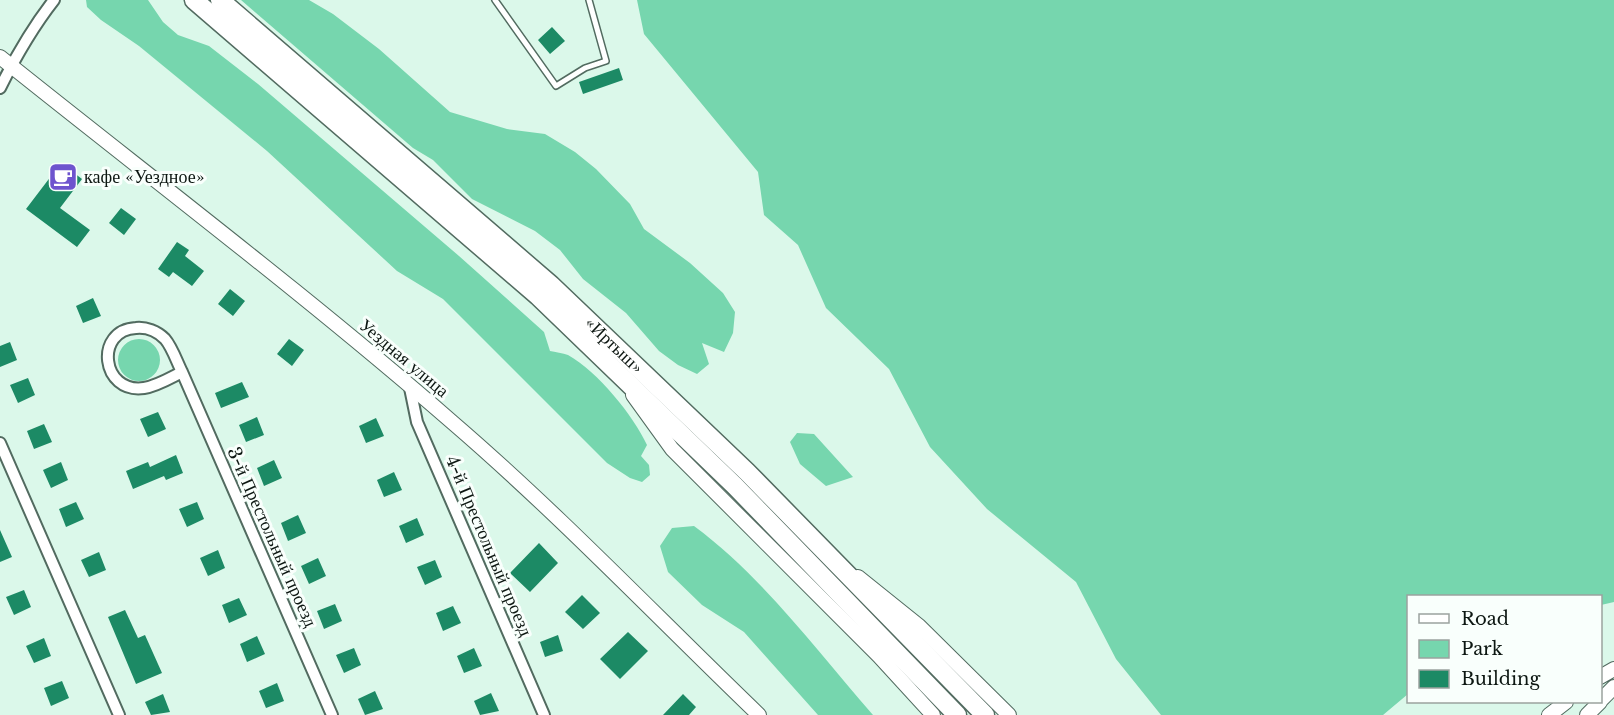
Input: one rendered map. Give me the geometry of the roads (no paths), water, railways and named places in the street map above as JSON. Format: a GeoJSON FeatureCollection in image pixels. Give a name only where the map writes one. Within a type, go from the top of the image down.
{"type":"FeatureCollection","features":[{"type":"Feature","properties":{"kind":"highway","name":"«Иртыш»"},"geometry":{"type":"LineString","coordinates":[[194,0],[478,242],[612,367],[735,486],[957,715]]}},
{"type":"Feature","properties":{"kind":"highway","name":"«Иртыш»"},"geometry":{"type":"LineString","coordinates":[[220,0],[551,285],[837,561],[985,715]]}},
{"type":"Feature","properties":{"kind":"street"},"geometry":{"type":"LineString","coordinates":[[0,88],[5,61],[54,0]]}},
{"type":"Feature","properties":{"kind":"street","name":"Уездная улица"},"geometry":{"type":"LineString","coordinates":[[5,61],[322,312],[452,422],[600,559],[759,715]]}},
{"type":"Feature","properties":{"kind":"street","name":"3-й Престольный проезд"},"geometry":{"type":"LineString","coordinates":[[182,372],[156,385],[131,388],[120,384],[112,375],[107,364],[107,353],[111,342],[120,333],[131,328],[144,328],[156,332],[165,340],[182,372],[332,715]]}},
{"type":"Feature","properties":{"kind":"street"},"geometry":{"type":"LineString","coordinates":[[612,367],[672,449],[879,656],[933,715]]}},
{"type":"Feature","properties":{"kind":"street","name":"4-й Престольный проезд"},"geometry":{"type":"LineString","coordinates":[[410,388],[417,422],[544,715]]}},
{"type":"Feature","properties":{"kind":"street"},"geometry":{"type":"LineString","coordinates":[[0,443],[119,715]]}},
{"type":"Feature","properties":{"kind":"street"},"geometry":{"type":"LineString","coordinates":[[837,561],[877,590],[919,626],[1009,715]]}},
{"type":"Feature","properties":{"kind":"street"},"geometry":{"type":"LineString","coordinates":[[1602,699],[1614,687]]}},
{"type":"Feature","properties":{"kind":"street"},"geometry":{"type":"LineString","coordinates":[[1549,715],[1565,703]]}},
{"type":"Feature","properties":{"kind":"street"},"geometry":{"type":"LineString","coordinates":[[1587,715],[1598,703]]}},
{"type":"Feature","properties":{"kind":"lane"},"geometry":{"type":"LineString","coordinates":[[495,0],[556,86],[585,68],[606,61],[589,0]]}},
{"type":"Feature","properties":{"kind":"place","name":"кафе «Уездное»"},"geometry":{"type":"Point","coordinates":[63,177]}}]}
